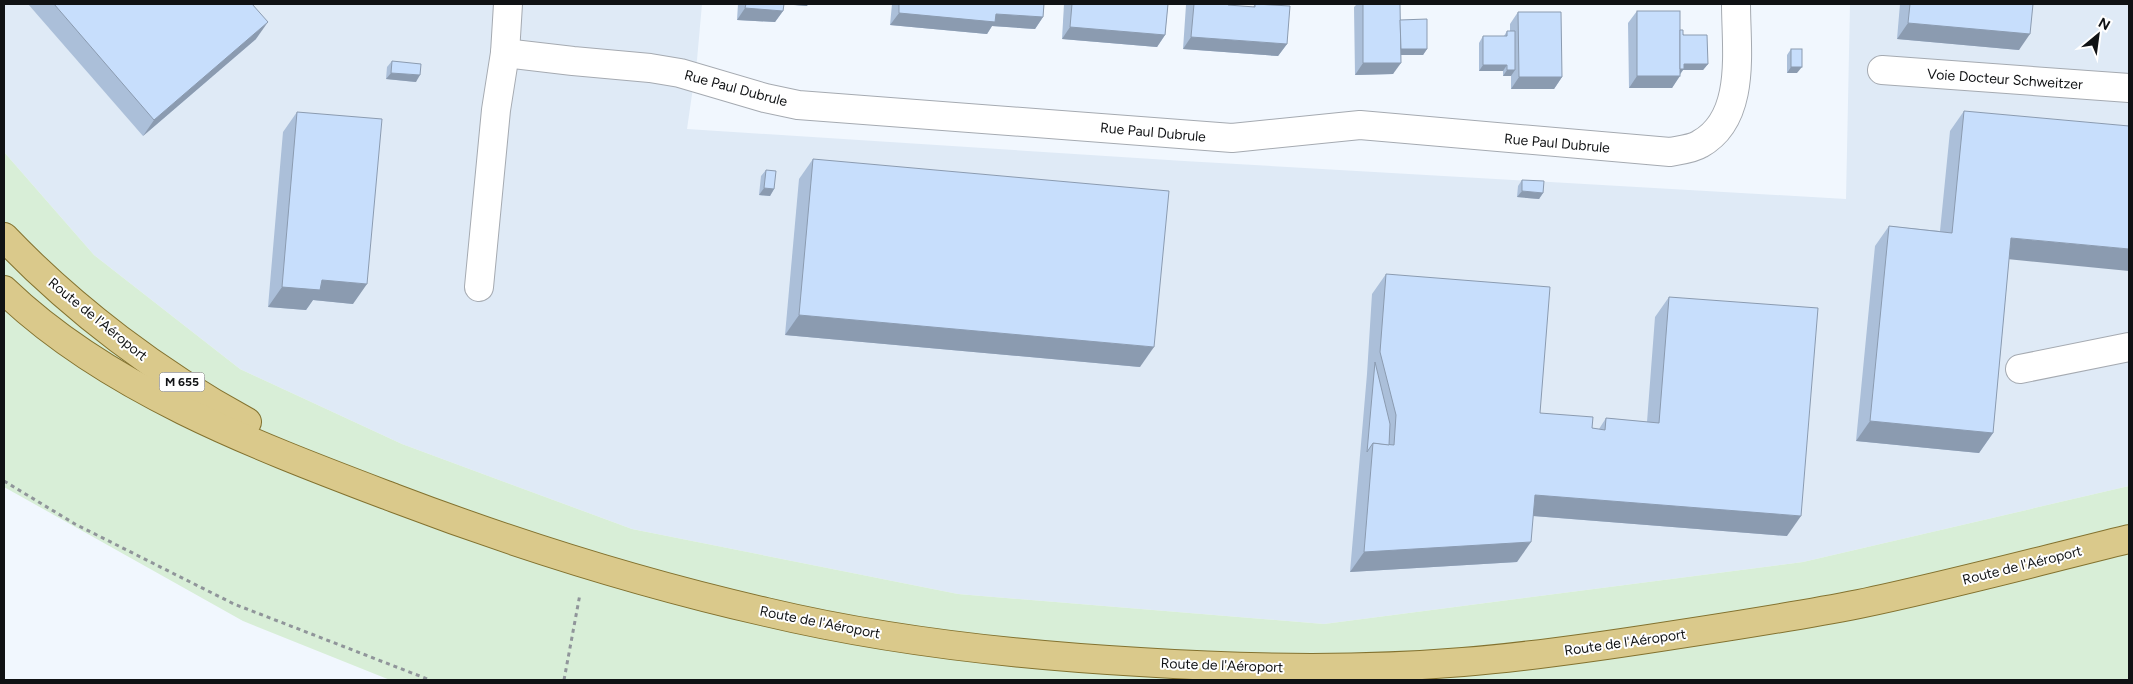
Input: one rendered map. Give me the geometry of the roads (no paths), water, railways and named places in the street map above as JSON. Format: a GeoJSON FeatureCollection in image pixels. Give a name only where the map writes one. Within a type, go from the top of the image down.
{"type":"FeatureCollection","features":[{"type":"Feature","properties":{"kind":"main road","name":"Route de l'Aéroport"},"geometry":{"type":"LineString","coordinates":[[4,237],[82,309],[142,357],[222,408],[384,494]]}},
{"type":"Feature","properties":{"kind":"main road","name":"Route de l'Aéroport"},"geometry":{"type":"LineString","coordinates":[[4,290],[66,342],[126,380],[263,448],[475,529],[668,588],[771,614],[869,632],[997,651],[1212,667],[1343,668],[1474,661],[1605,646],[1859,604],[2129,539]]}},
{"type":"Feature","properties":{"kind":"street"},"geometry":{"type":"LineString","coordinates":[[478,287],[496,110],[505,53],[508,4]]}},
{"type":"Feature","properties":{"kind":"street","name":"Rue Paul Dubrule"},"geometry":{"type":"LineString","coordinates":[[505,53],[680,73],[765,98],[798,105],[1232,138],[1360,125],[1670,152],[1699,145],[1719,130],[1728,114],[1734,89],[1736,68],[1736,4]]}},
{"type":"Feature","properties":{"kind":"street","name":"Voie Docteur Schweitzer"},"geometry":{"type":"LineString","coordinates":[[1882,70],[2129,88]]}},
{"type":"Feature","properties":{"kind":"street"},"geometry":{"type":"LineString","coordinates":[[2020,368],[2129,346]]}}]}
